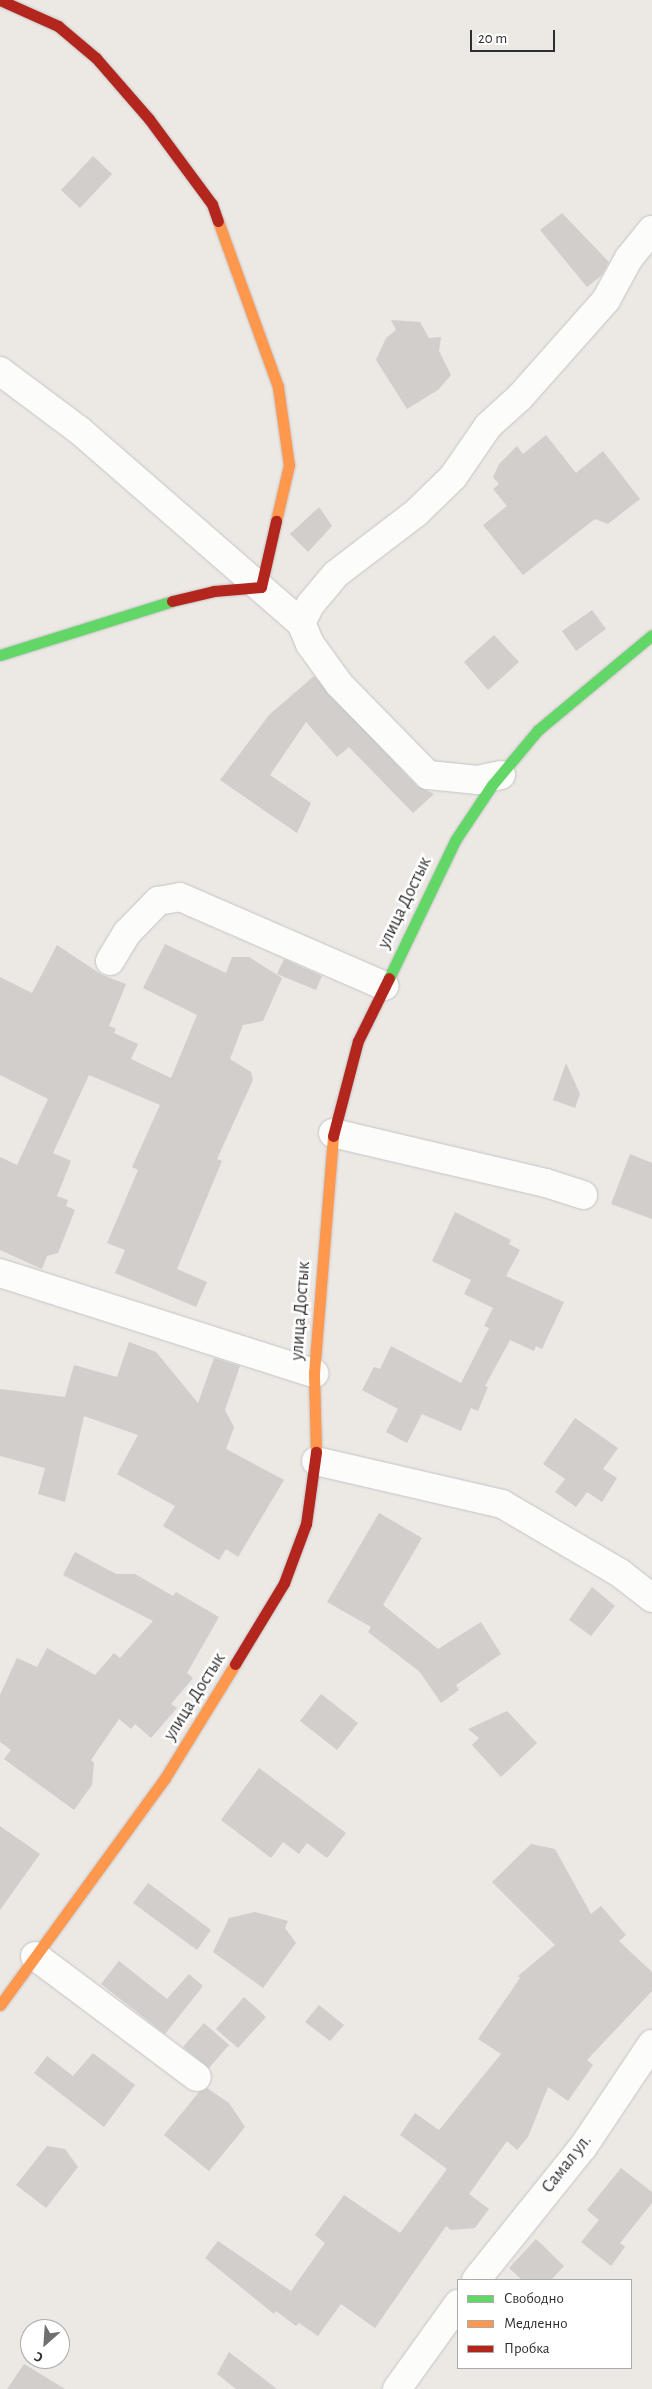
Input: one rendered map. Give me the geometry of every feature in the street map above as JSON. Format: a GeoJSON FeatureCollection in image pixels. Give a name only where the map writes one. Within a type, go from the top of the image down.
{"type":"FeatureCollection","features":[{"type":"Feature","properties":{"kind":"main road"},"geometry":{"type":"LineString","coordinates":[[0,0],[58,26],[96,58],[149,119],[212,204],[227,237],[278,387],[287,432],[289,465],[283,498],[261,587],[214,591],[137,610],[0,655]]}},
{"type":"Feature","properties":{"kind":"main road","name":"улица Достык"},"geometry":{"type":"LineString","coordinates":[[0,2006],[165,1778],[248,1647],[284,1583],[306,1524],[316,1461],[314,1373],[333,1133],[358,1041],[384,986],[456,839],[500,774],[538,730],[575,696],[652,635]]}},
{"type":"Feature","properties":{"kind":"street"},"geometry":{"type":"LineString","coordinates":[[15,0],[58,26]]}},
{"type":"Feature","properties":{"kind":"street"},"geometry":{"type":"LineString","coordinates":[[301,623],[310,605],[336,574],[417,512],[453,477],[488,426],[520,397],[606,300],[629,258],[652,230]]}},
{"type":"Feature","properties":{"kind":"street"},"geometry":{"type":"LineString","coordinates":[[0,371],[79,430],[301,623],[310,644],[339,684],[428,775],[478,780],[500,774]]}},
{"type":"Feature","properties":{"kind":"street"},"geometry":{"type":"LineString","coordinates":[[110,961],[126,933],[158,901],[180,897],[384,986]]}},
{"type":"Feature","properties":{"kind":"street"},"geometry":{"type":"LineString","coordinates":[[333,1133],[546,1183],[583,1195]]}},
{"type":"Feature","properties":{"kind":"street"},"geometry":{"type":"LineString","coordinates":[[0,1273],[314,1373]]}},
{"type":"Feature","properties":{"kind":"street"},"geometry":{"type":"LineString","coordinates":[[316,1461],[502,1504],[620,1573],[652,1598]]}},
{"type":"Feature","properties":{"kind":"street"},"geometry":{"type":"LineString","coordinates":[[35,1956],[197,2077]]}},
{"type":"Feature","properties":{"kind":"street","name":"Самал ул."},"geometry":{"type":"LineString","coordinates":[[477,2279],[583,2147],[652,2044]]}},
{"type":"Feature","properties":{"kind":"street"},"geometry":{"type":"LineString","coordinates":[[397,2389],[457,2305]]}},
{"type":"Feature","properties":{"kind":"building"},"geometry":{"type":"Polygon","coordinates":[[[93,156],[112,174],[80,208],[61,190],[93,156]]]}},
{"type":"Feature","properties":{"kind":"building"},"geometry":{"type":"Polygon","coordinates":[[[562,213],[609,262],[602,275],[587,287],[540,230],[562,213]]]}},
{"type":"Feature","properties":{"kind":"building"},"geometry":{"type":"Polygon","coordinates":[[[391,320],[420,322],[429,338],[441,337],[439,351],[451,375],[438,390],[407,409],[376,360],[386,338],[396,330],[391,320]]]}},
{"type":"Feature","properties":{"kind":"building"},"geometry":{"type":"Polygon","coordinates":[[[546,435],[576,473],[603,451],[640,499],[608,524],[595,519],[523,575],[483,525],[507,506],[493,489],[499,484],[493,477],[499,464],[517,446],[523,454],[546,435]]]}},
{"type":"Feature","properties":{"kind":"building"},"geometry":{"type":"Polygon","coordinates":[[[319,507],[332,526],[308,552],[290,534],[319,507]]]}},
{"type":"Feature","properties":{"kind":"building"},"geometry":{"type":"Polygon","coordinates":[[[592,610],[606,629],[576,651],[562,631],[592,610]]]}},
{"type":"Feature","properties":{"kind":"building"},"geometry":{"type":"Polygon","coordinates":[[[494,635],[519,662],[488,690],[464,662],[494,635]]]}},
{"type":"Feature","properties":{"kind":"building"},"geometry":{"type":"Polygon","coordinates":[[[314,676],[417,786],[434,794],[413,813],[349,747],[337,757],[306,722],[270,775],[311,803],[297,833],[220,780],[269,715],[314,676]]]}},
{"type":"Feature","properties":{"kind":"building"},"geometry":{"type":"Polygon","coordinates":[[[165,944],[226,973],[232,957],[249,957],[282,978],[263,1021],[243,1025],[230,1059],[251,1072],[253,1080],[217,1159],[222,1161],[177,1269],[207,1282],[196,1307],[115,1273],[125,1250],[107,1243],[138,1170],[132,1167],[160,1105],[89,1075],[53,1153],[71,1161],[57,1196],[68,1200],[66,1206],[75,1210],[58,1253],[47,1256],[42,1269],[0,1250],[0,1157],[17,1165],[48,1099],[0,1075],[0,977],[32,993],[57,945],[102,975],[126,984],[109,1026],[116,1029],[114,1033],[138,1044],[131,1059],[171,1078],[197,1015],[143,988],[165,944]]]}},
{"type":"Feature","properties":{"kind":"building"},"geometry":{"type":"Polygon","coordinates":[[[284,959],[322,976],[316,990],[277,974],[284,959]]]}},
{"type":"Feature","properties":{"kind":"building"},"geometry":{"type":"Polygon","coordinates":[[[566,1063],[580,1094],[575,1108],[553,1100],[566,1063]]]}},
{"type":"Feature","properties":{"kind":"building"},"geometry":{"type":"Polygon","coordinates":[[[630,1154],[652,1163],[652,1219],[611,1204],[630,1154]]]}},
{"type":"Feature","properties":{"kind":"building"},"geometry":{"type":"Polygon","coordinates":[[[455,1212],[511,1240],[509,1244],[520,1250],[506,1276],[564,1302],[542,1349],[536,1346],[534,1351],[510,1340],[485,1386],[488,1387],[478,1411],[471,1408],[461,1431],[422,1414],[407,1443],[386,1432],[398,1409],[362,1390],[374,1367],[380,1369],[391,1346],[461,1383],[489,1328],[484,1326],[493,1308],[464,1294],[471,1280],[432,1261],[455,1212]]]}},
{"type":"Feature","properties":{"kind":"building"},"geometry":{"type":"Polygon","coordinates":[[[129,1342],[156,1352],[198,1403],[214,1358],[240,1366],[225,1410],[234,1427],[226,1449],[284,1480],[238,1557],[226,1549],[219,1560],[163,1526],[175,1506],[117,1474],[138,1435],[84,1416],[65,1502],[38,1494],[45,1468],[0,1456],[0,1389],[65,1397],[74,1365],[117,1377],[129,1342]]]}},
{"type":"Feature","properties":{"kind":"building"},"geometry":{"type":"Polygon","coordinates":[[[575,1418],[618,1448],[603,1469],[617,1478],[602,1502],[587,1492],[576,1507],[555,1492],[565,1479],[543,1464],[575,1418]]]}},
{"type":"Feature","properties":{"kind":"building"},"geometry":{"type":"Polygon","coordinates":[[[379,1513],[422,1538],[383,1605],[438,1649],[481,1622],[501,1654],[456,1685],[459,1690],[441,1703],[420,1672],[368,1632],[371,1627],[327,1602],[379,1513]]]}},
{"type":"Feature","properties":{"kind":"building"},"geometry":{"type":"Polygon","coordinates":[[[75,1552],[116,1574],[135,1574],[173,1596],[176,1592],[219,1617],[187,1673],[193,1678],[171,1704],[177,1708],[151,1738],[135,1724],[131,1729],[119,1719],[91,1760],[94,1763],[92,1785],[74,1810],[4,1759],[11,1750],[0,1742],[0,1695],[17,1658],[37,1667],[47,1648],[95,1675],[114,1653],[120,1658],[153,1621],[63,1575],[75,1552]]]}},
{"type":"Feature","properties":{"kind":"building"},"geometry":{"type":"Polygon","coordinates":[[[592,1587],[615,1606],[591,1636],[569,1620],[592,1587]]]}},
{"type":"Feature","properties":{"kind":"building"},"geometry":{"type":"Polygon","coordinates":[[[321,1694],[358,1723],[337,1750],[300,1721],[321,1694]]]}},
{"type":"Feature","properties":{"kind":"building"},"geometry":{"type":"Polygon","coordinates":[[[507,1711],[537,1743],[501,1777],[472,1745],[479,1738],[468,1729],[507,1711]]]}},
{"type":"Feature","properties":{"kind":"building"},"geometry":{"type":"Polygon","coordinates":[[[259,1768],[346,1833],[327,1858],[307,1843],[299,1854],[283,1842],[271,1858],[221,1820],[259,1768]]]}},
{"type":"Feature","properties":{"kind":"building"},"geometry":{"type":"Polygon","coordinates":[[[0,1826],[40,1854],[0,1910],[0,1826]]]}},
{"type":"Feature","properties":{"kind":"building"},"geometry":{"type":"Polygon","coordinates":[[[531,1844],[555,1849],[591,1914],[601,1906],[626,1935],[619,1941],[652,1972],[652,1991],[587,2060],[593,2065],[568,2101],[548,2087],[528,2137],[517,2150],[507,2141],[469,2194],[489,2209],[475,2228],[451,2230],[446,2226],[375,2328],[341,2304],[318,2336],[299,2323],[296,2326],[276,2311],[274,2314],[205,2258],[218,2241],[291,2291],[325,2243],[315,2235],[344,2195],[400,2233],[447,2169],[400,2135],[415,2113],[439,2130],[501,2054],[478,2039],[520,1978],[518,1976],[555,1945],[492,1882],[531,1844]]]}},
{"type":"Feature","properties":{"kind":"building"},"geometry":{"type":"Polygon","coordinates":[[[148,1883],[211,1930],[197,1950],[133,1903],[148,1883]]]}},
{"type":"Feature","properties":{"kind":"building"},"geometry":{"type":"Polygon","coordinates":[[[255,1912],[288,1921],[285,1928],[296,1943],[263,1988],[213,1952],[229,1918],[255,1912]]]}},
{"type":"Feature","properties":{"kind":"building"},"geometry":{"type":"Polygon","coordinates":[[[119,1961],[167,1999],[189,1974],[203,1986],[165,2034],[101,1984],[119,1961]]]}},
{"type":"Feature","properties":{"kind":"building"},"geometry":{"type":"Polygon","coordinates":[[[244,1997],[266,2017],[238,2048],[216,2029],[244,1997]]]}},
{"type":"Feature","properties":{"kind":"building"},"geometry":{"type":"Polygon","coordinates":[[[319,2005],[344,2025],[330,2041],[305,2022],[319,2005]]]}},
{"type":"Feature","properties":{"kind":"building"},"geometry":{"type":"Polygon","coordinates":[[[204,2023],[229,2045],[209,2068],[183,2047],[204,2023]]]}},
{"type":"Feature","properties":{"kind":"building"},"geometry":{"type":"Polygon","coordinates":[[[93,2053],[135,2085],[104,2127],[34,2073],[47,2056],[73,2076],[93,2053]]]}},
{"type":"Feature","properties":{"kind":"building"},"geometry":{"type":"Polygon","coordinates":[[[207,2088],[229,2103],[245,2127],[209,2171],[164,2135],[199,2092],[207,2088]]]}},
{"type":"Feature","properties":{"kind":"building"},"geometry":{"type":"Polygon","coordinates":[[[47,2146],[65,2149],[78,2167],[46,2208],[16,2185],[47,2146]]]}},
{"type":"Feature","properties":{"kind":"building"},"geometry":{"type":"Polygon","coordinates":[[[621,2168],[652,2192],[652,2203],[620,2243],[625,2247],[611,2266],[581,2242],[599,2220],[587,2210],[621,2168]]]}},
{"type":"Feature","properties":{"kind":"building"},"geometry":{"type":"Polygon","coordinates":[[[536,2239],[564,2266],[552,2279],[521,2279],[509,2268],[536,2239]]]}},
{"type":"Feature","properties":{"kind":"building"},"geometry":{"type":"Polygon","coordinates":[[[229,2352],[277,2389],[236,2389],[217,2374],[229,2352]]]}},
{"type":"Feature","properties":{"kind":"building"},"geometry":{"type":"Polygon","coordinates":[[[21,2369],[32,2369],[65,2389],[7,2389],[21,2369]]]}},
{"type":"Feature","properties":{"kind":"traffic: fast"},"geometry":{"type":"LineString","coordinates":[[0,655],[172,601]]}},
{"type":"Feature","properties":{"kind":"traffic: fast"},"geometry":{"type":"LineString","coordinates":[[389,978],[456,839],[492,785],[538,730],[652,635]]}},
{"type":"Feature","properties":{"kind":"traffic: slow"},"geometry":{"type":"LineString","coordinates":[[218,221],[278,387],[289,465],[276,521]]}},
{"type":"Feature","properties":{"kind":"traffic: slow"},"geometry":{"type":"LineString","coordinates":[[316,1452],[314,1373],[333,1136]]}},
{"type":"Feature","properties":{"kind":"traffic: slow"},"geometry":{"type":"LineString","coordinates":[[0,2005],[165,1778],[235,1664]]}},
{"type":"Feature","properties":{"kind":"traffic: jam"},"geometry":{"type":"LineString","coordinates":[[0,0],[58,26],[96,58],[149,119],[212,204],[218,221]]}},
{"type":"Feature","properties":{"kind":"traffic: jam"},"geometry":{"type":"LineString","coordinates":[[172,601],[214,591],[261,587],[276,521]]}},
{"type":"Feature","properties":{"kind":"traffic: jam"},"geometry":{"type":"LineString","coordinates":[[333,1136],[358,1041],[389,978]]}},
{"type":"Feature","properties":{"kind":"traffic: jam"},"geometry":{"type":"LineString","coordinates":[[235,1664],[284,1583],[306,1524],[316,1452]]}}]}
